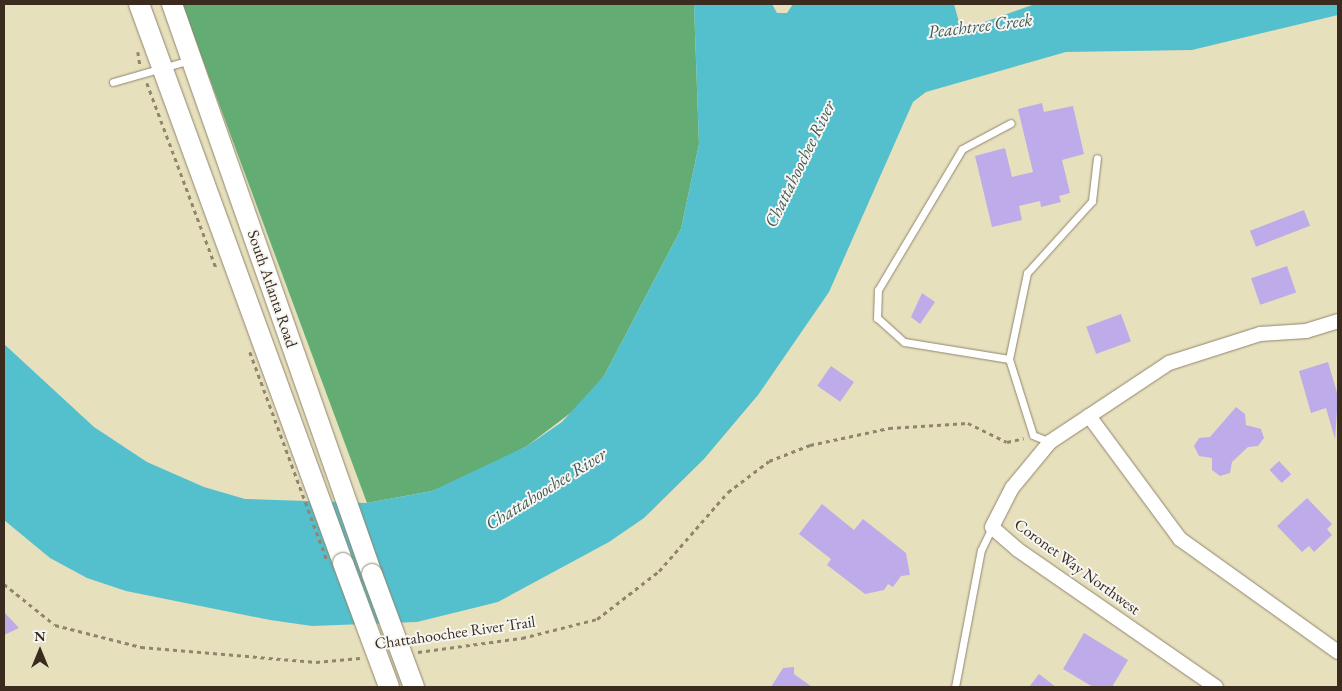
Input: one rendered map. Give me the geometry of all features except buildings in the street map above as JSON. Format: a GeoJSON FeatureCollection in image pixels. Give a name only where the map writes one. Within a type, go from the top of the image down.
{"type":"FeatureCollection","features":[{"type":"Feature","properties":{"kind":"main road","name":"South Atlanta Road"},"geometry":{"type":"LineString","coordinates":[[139,4],[336,565],[389,687]]}},
{"type":"Feature","properties":{"kind":"main road","name":"South Atlanta Road"},"geometry":{"type":"LineString","coordinates":[[172,4],[372,574],[414,687]]}},
{"type":"Feature","properties":{"kind":"street","name":"Coronet Way Northwest"},"geometry":{"type":"LineString","coordinates":[[1216,687],[1017,549],[992,527],[1012,488],[1050,442],[1169,363],[1260,334],[1306,331],[1338,321]]}},
{"type":"Feature","properties":{"kind":"street"},"geometry":{"type":"LineString","coordinates":[[1089,416],[1180,539],[1338,652]]}},
{"type":"Feature","properties":{"kind":"lane"},"geometry":{"type":"LineString","coordinates":[[113,82],[192,60]]}},
{"type":"Feature","properties":{"kind":"lane"},"geometry":{"type":"LineString","coordinates":[[1009,359],[904,342],[877,318],[878,290],[962,149],[1011,123]]}},
{"type":"Feature","properties":{"kind":"lane"},"geometry":{"type":"LineString","coordinates":[[1050,442],[1033,435],[1009,359],[1027,273],[1092,201],[1097,158]]}},
{"type":"Feature","properties":{"kind":"lane"},"geometry":{"type":"LineString","coordinates":[[955,687],[981,550],[992,527]]}},
{"type":"Feature","properties":{"kind":"path"},"geometry":{"type":"LineString","coordinates":[[260,353],[336,565]]}},
{"type":"Feature","properties":{"kind":"path","name":"Chattahoochee River Trail"},"geometry":{"type":"LineString","coordinates":[[408,653],[522,638],[596,619],[659,571],[728,492],[769,462],[810,445],[889,428],[968,423],[1007,442],[1033,435]]}},
{"type":"Feature","properties":{"kind":"path","name":"Chattahoochee River Trail"},"geometry":{"type":"LineString","coordinates":[[4,584],[55,625],[141,648],[316,662],[363,658],[360,650]]}},
{"type":"Feature","properties":{"kind":"green space"},"geometry":{"type":"Polygon","coordinates":[[[182,4],[694,4],[699,144],[681,229],[604,376],[577,408],[527,446],[472,475],[432,491],[367,503],[182,4]]]}},
{"type":"Feature","properties":{"kind":"water"},"geometry":{"type":"Polygon","coordinates":[[[694,4],[772,4],[777,13],[787,13],[793,4],[954,4],[960,26],[968,28],[1035,4],[1338,4],[1338,15],[1192,50],[1066,52],[926,92],[913,102],[829,292],[758,395],[704,459],[644,518],[609,542],[498,602],[417,622],[312,626],[270,620],[126,591],[87,578],[50,558],[4,520],[4,344],[94,427],[147,462],[204,487],[245,499],[367,503],[432,491],[527,446],[562,422],[604,376],[681,229],[699,144],[694,4]]]}},
{"type":"Feature","properties":{"kind":"water label","name":"Peachtree Creek"},"geometry":{"type":"Point","coordinates":[980,26]}},
{"type":"Feature","properties":{"kind":"water label","name":"Chattahoochee River"},"geometry":{"type":"Point","coordinates":[800,164]}},
{"type":"Feature","properties":{"kind":"water label","name":"Chattahoochee River"},"geometry":{"type":"Point","coordinates":[546,489]}}]}
